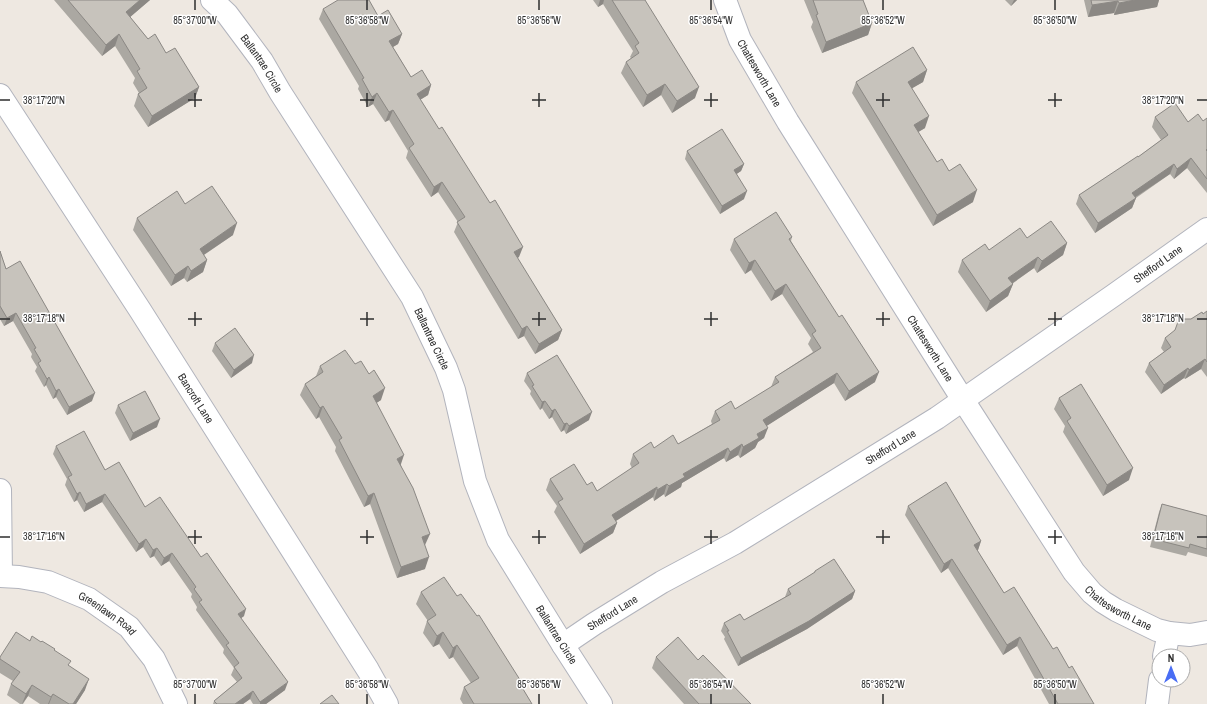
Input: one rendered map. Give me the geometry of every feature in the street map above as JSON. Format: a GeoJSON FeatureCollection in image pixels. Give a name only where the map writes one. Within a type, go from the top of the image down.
{"type":"FeatureCollection","features":[{"type":"Feature","properties":{"kind":"street","name":"Ballantrae Circle"},"geometry":{"type":"LineString","coordinates":[[212,0],[227,14],[262,61],[280,92],[412,297],[452,383],[475,481],[498,540],[601,704]]}},
{"type":"Feature","properties":{"kind":"street","name":"Chattesworth Lane"},"geometry":{"type":"LineString","coordinates":[[725,0],[740,40],[788,122],[963,400],[1074,572],[1092,593],[1103,602],[1157,630],[1169,633],[1190,634],[1207,632]]}},
{"type":"Feature","properties":{"kind":"street","name":"Bancroft Lane"},"geometry":{"type":"LineString","coordinates":[[0,95],[140,310],[359,656],[387,704]]}},
{"type":"Feature","properties":{"kind":"street","name":"Shefford Lane"},"geometry":{"type":"LineString","coordinates":[[563,645],[662,582],[735,543],[937,418],[1207,229]]}},
{"type":"Feature","properties":{"kind":"street"},"geometry":{"type":"LineString","coordinates":[[0,490],[0,576]]}},
{"type":"Feature","properties":{"kind":"street","name":"Greenlawn Road"},"geometry":{"type":"LineString","coordinates":[[0,576],[19,577],[48,582],[90,599],[129,627],[154,659],[176,704]]}},
{"type":"Feature","properties":{"kind":"street"},"geometry":{"type":"LineString","coordinates":[[1166,648],[1169,633]]}},
{"type":"Feature","properties":{"kind":"street"},"geometry":{"type":"LineString","coordinates":[[1157,704],[1159,688]]}},
{"type":"Feature","properties":{"kind":"building"},"geometry":{"type":"Polygon","coordinates":[[[68,0],[140,0],[126,12],[148,39],[155,34],[166,53],[175,48],[199,87],[152,116],[138,94],[147,88],[137,71],[140,69],[119,34],[106,45],[68,0]]]}},
{"type":"Feature","properties":{"kind":"building"},"geometry":{"type":"Polygon","coordinates":[[[338,0],[369,0],[378,16],[388,10],[402,34],[389,41],[411,77],[422,70],[431,85],[417,94],[439,129],[442,127],[490,203],[495,200],[523,247],[514,252],[562,330],[539,344],[527,326],[522,329],[457,222],[465,217],[442,182],[434,187],[409,148],[414,144],[393,110],[389,112],[377,93],[372,97],[362,79],[364,78],[323,9],[338,0]]]}},
{"type":"Feature","properties":{"kind":"building"},"geometry":{"type":"Polygon","coordinates":[[[612,0],[645,0],[699,87],[677,101],[665,84],[647,95],[626,62],[639,53],[635,46],[639,43],[612,0]]]}},
{"type":"Feature","properties":{"kind":"building"},"geometry":{"type":"Polygon","coordinates":[[[813,0],[863,0],[872,23],[826,42],[816,15],[818,14],[813,0]]]}},
{"type":"Feature","properties":{"kind":"building"},"geometry":{"type":"Polygon","coordinates":[[[1091,0],[1135,0],[1092,5],[1091,0]]]}},
{"type":"Feature","properties":{"kind":"building"},"geometry":{"type":"Polygon","coordinates":[[[913,47],[927,70],[908,82],[929,116],[914,125],[937,162],[942,159],[949,171],[960,164],[977,190],[937,215],[856,82],[913,47]]]}},
{"type":"Feature","properties":{"kind":"building"},"geometry":{"type":"Polygon","coordinates":[[[1175,103],[1188,122],[1198,114],[1203,121],[1207,118],[1207,179],[1191,158],[1177,169],[1174,164],[1132,193],[1136,198],[1098,223],[1079,195],[1138,157],[1168,135],[1155,117],[1175,103]]]}},
{"type":"Feature","properties":{"kind":"building"},"geometry":{"type":"Polygon","coordinates":[[[722,129],[744,164],[734,170],[747,191],[722,206],[687,151],[722,129]]]}},
{"type":"Feature","properties":{"kind":"building"},"geometry":{"type":"Polygon","coordinates":[[[212,186],[237,223],[200,249],[207,260],[191,271],[188,266],[175,275],[137,218],[177,191],[185,204],[212,186]]]}},
{"type":"Feature","properties":{"kind":"building"},"geometry":{"type":"Polygon","coordinates":[[[776,212],[792,237],[789,239],[839,317],[842,315],[879,372],[849,391],[837,373],[763,420],[768,428],[757,434],[759,438],[743,447],[742,444],[730,452],[728,448],[683,474],[685,477],[669,486],[667,484],[657,490],[657,487],[612,515],[617,523],[584,544],[558,502],[563,499],[550,479],[574,464],[587,485],[592,482],[597,491],[639,463],[633,454],[651,442],[654,448],[673,435],[678,444],[720,420],[715,411],[731,401],[735,409],[779,382],[775,377],[821,348],[812,334],[816,331],[786,284],[775,291],[755,260],[749,263],[734,239],[776,212]]]}},
{"type":"Feature","properties":{"kind":"building"},"geometry":{"type":"Polygon","coordinates":[[[1051,221],[1067,243],[1042,261],[1038,257],[1008,278],[1013,284],[990,301],[962,260],[985,244],[989,250],[1020,228],[1027,238],[1051,221]]]}},
{"type":"Feature","properties":{"kind":"building"},"geometry":{"type":"Polygon","coordinates":[[[0,251],[6,269],[20,261],[95,393],[69,407],[59,389],[56,391],[49,377],[47,379],[38,363],[41,361],[34,349],[36,348],[16,313],[7,318],[0,306],[0,251]]]}},
{"type":"Feature","properties":{"kind":"building"},"geometry":{"type":"Polygon","coordinates":[[[1207,311],[1207,362],[1205,359],[1189,370],[1188,368],[1164,385],[1149,363],[1171,347],[1165,338],[1175,330],[1179,319],[1191,319],[1202,312],[1203,314],[1207,311]]]}},
{"type":"Feature","properties":{"kind":"building"},"geometry":{"type":"Polygon","coordinates":[[[235,328],[254,355],[234,370],[215,343],[235,328]]]}},
{"type":"Feature","properties":{"kind":"building"},"geometry":{"type":"Polygon","coordinates":[[[345,350],[355,364],[361,361],[369,374],[374,370],[385,388],[373,396],[404,455],[397,459],[413,488],[430,534],[422,537],[429,557],[401,567],[374,493],[368,496],[339,440],[342,438],[323,406],[320,408],[305,384],[323,372],[320,366],[345,350]]]}},
{"type":"Feature","properties":{"kind":"building"},"geometry":{"type":"Polygon","coordinates":[[[557,355],[592,412],[569,426],[567,423],[564,424],[555,409],[552,411],[545,401],[542,402],[532,386],[534,385],[527,373],[557,355]]]}},
{"type":"Feature","properties":{"kind":"building"},"geometry":{"type":"Polygon","coordinates":[[[1081,384],[1133,468],[1107,485],[1067,421],[1071,418],[1059,398],[1081,384]]]}},
{"type":"Feature","properties":{"kind":"building"},"geometry":{"type":"Polygon","coordinates":[[[145,391],[160,419],[133,433],[118,405],[145,391]]]}},
{"type":"Feature","properties":{"kind":"building"},"geometry":{"type":"Polygon","coordinates":[[[84,431],[105,470],[119,462],[145,507],[160,497],[201,557],[207,553],[246,609],[238,614],[288,682],[260,702],[253,691],[235,704],[217,704],[214,701],[242,678],[234,667],[239,663],[226,645],[229,643],[199,602],[202,600],[194,589],[196,587],[172,553],[164,558],[157,548],[153,550],[146,539],[139,544],[105,494],[86,504],[80,492],[77,494],[68,477],[72,475],[56,446],[84,431]]]}},
{"type":"Feature","properties":{"kind":"building"},"geometry":{"type":"Polygon","coordinates":[[[946,482],[981,541],[974,545],[1004,593],[1014,587],[1053,649],[1057,647],[1069,668],[1072,666],[1094,704],[1058,704],[1020,637],[1007,645],[952,559],[944,564],[908,506],[946,482]]]}},
{"type":"Feature","properties":{"kind":"building"},"geometry":{"type":"Polygon","coordinates":[[[1162,504],[1207,516],[1207,549],[1190,544],[1189,548],[1153,539],[1162,504]]]}},
{"type":"Feature","properties":{"kind":"building"},"geometry":{"type":"Polygon","coordinates":[[[834,559],[855,591],[809,621],[741,658],[724,623],[740,614],[744,620],[791,594],[788,589],[834,559]]]}},
{"type":"Feature","properties":{"kind":"building"},"geometry":{"type":"Polygon","coordinates":[[[444,577],[457,596],[461,594],[477,616],[479,615],[522,683],[520,684],[532,704],[474,704],[464,687],[479,678],[457,645],[453,648],[443,632],[437,636],[427,621],[436,615],[421,592],[444,577]]]}},
{"type":"Feature","properties":{"kind":"building"},"geometry":{"type":"Polygon","coordinates":[[[16,632],[30,641],[32,636],[55,649],[54,650],[71,661],[68,665],[89,679],[73,704],[69,704],[53,694],[51,697],[32,685],[26,694],[11,684],[20,672],[0,659],[0,657],[16,632]]]}},
{"type":"Feature","properties":{"kind":"building"},"geometry":{"type":"Polygon","coordinates":[[[678,637],[698,660],[703,655],[751,704],[699,704],[656,657],[678,637]]]}},
{"type":"Feature","properties":{"kind":"building"},"geometry":{"type":"Polygon","coordinates":[[[332,695],[339,704],[320,704],[332,695]]]}}]}
